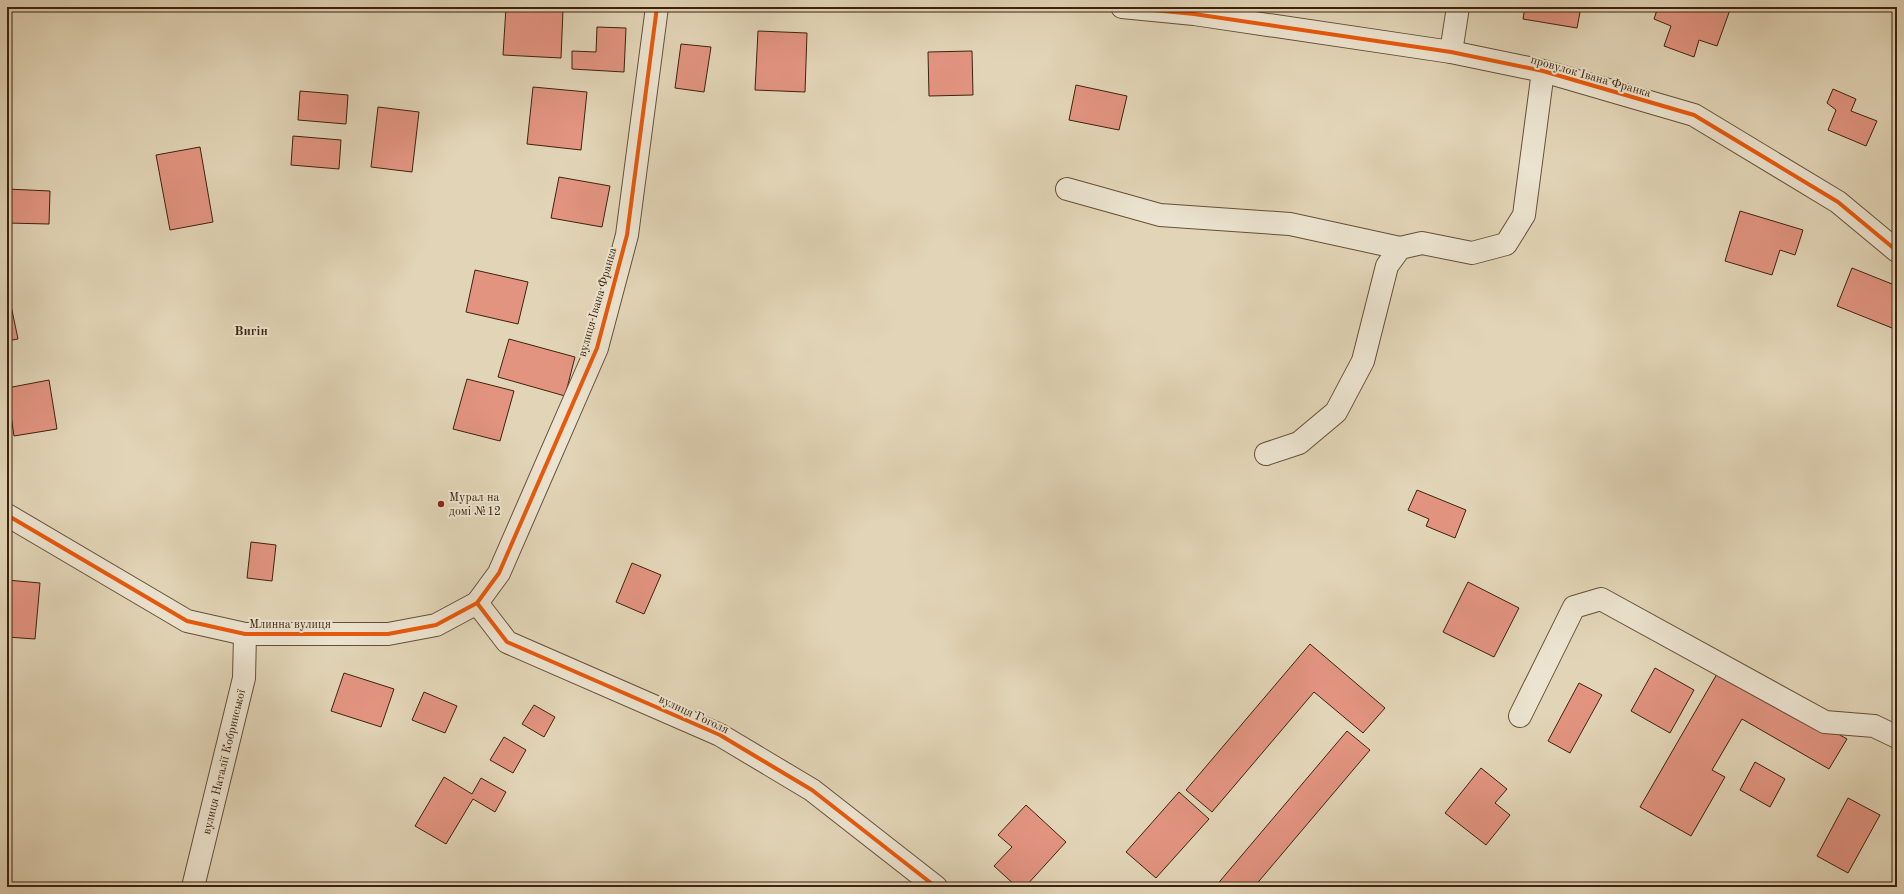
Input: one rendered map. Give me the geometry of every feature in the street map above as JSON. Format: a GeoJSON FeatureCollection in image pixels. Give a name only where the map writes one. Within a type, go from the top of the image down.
{"type":"FeatureCollection","features":[{"type":"Feature","properties":{"kind":"street","name":"вулиця Івана Франка"},"geometry":{"type":"LineString","coordinates":[[477,603],[499,573],[597,348],[627,235],[657,7]]}},
{"type":"Feature","properties":{"kind":"street","name":"провулок Івана Франка"},"geometry":{"type":"LineString","coordinates":[[1122,7],[1195,11],[1451,52],[1543,71],[1694,115],[1838,202],[1897,251]]}},
{"type":"Feature","properties":{"kind":"street"},"geometry":{"type":"LineString","coordinates":[[1451,52],[1458,7]]}},
{"type":"Feature","properties":{"kind":"street"},"geometry":{"type":"LineString","coordinates":[[1067,189],[1160,215],[1290,224],[1400,248],[1422,243],[1472,253],[1506,244],[1524,215],[1543,71]]}},
{"type":"Feature","properties":{"kind":"street"},"geometry":{"type":"LineString","coordinates":[[1266,454],[1299,443],[1336,412],[1363,361],[1387,266],[1400,248]]}},
{"type":"Feature","properties":{"kind":"street","name":"Млинна вулиця"},"geometry":{"type":"LineString","coordinates":[[7,515],[188,621],[245,634],[388,634],[436,625],[477,603]]}},
{"type":"Feature","properties":{"kind":"street"},"geometry":{"type":"LineString","coordinates":[[1520,716],[1574,607],[1601,599],[1825,722],[1874,726],[1897,737]]}},
{"type":"Feature","properties":{"kind":"street","name":"вулиця Гоголя"},"geometry":{"type":"LineString","coordinates":[[477,603],[507,642],[720,735],[812,790],[936,887]]}},
{"type":"Feature","properties":{"kind":"street","name":"вулиця Наталії Кобринської"},"geometry":{"type":"LineString","coordinates":[[193,887],[244,678],[245,634]]}},
{"type":"Feature","properties":{"kind":"building"},"geometry":{"type":"Polygon","coordinates":[[[56,7],[78,7],[56,11],[56,7]]]}},
{"type":"Feature","properties":{"kind":"building"},"geometry":{"type":"Polygon","coordinates":[[[506,7],[563,10],[561,58],[503,55],[506,7]]]}},
{"type":"Feature","properties":{"kind":"building"},"geometry":{"type":"Polygon","coordinates":[[[1525,7],[1581,7],[1577,28],[1523,19],[1525,7]]]}},
{"type":"Feature","properties":{"kind":"building"},"geometry":{"type":"Polygon","coordinates":[[[1658,7],[1731,7],[1717,46],[1699,40],[1694,57],[1664,46],[1671,26],[1654,19],[1658,7]]]}},
{"type":"Feature","properties":{"kind":"building"},"geometry":{"type":"Polygon","coordinates":[[[597,27],[626,28],[624,72],[572,69],[572,51],[596,52],[597,27]]]}},
{"type":"Feature","properties":{"kind":"building"},"geometry":{"type":"Polygon","coordinates":[[[758,31],[807,33],[805,92],[755,90],[758,31]]]}},
{"type":"Feature","properties":{"kind":"building"},"geometry":{"type":"Polygon","coordinates":[[[681,44],[711,47],[704,92],[675,88],[681,44]]]}},
{"type":"Feature","properties":{"kind":"building"},"geometry":{"type":"Polygon","coordinates":[[[972,51],[973,95],[929,96],[928,52],[972,51]]]}},
{"type":"Feature","properties":{"kind":"building"},"geometry":{"type":"Polygon","coordinates":[[[1076,85],[1127,96],[1119,130],[1069,120],[1076,85]]]}},
{"type":"Feature","properties":{"kind":"building"},"geometry":{"type":"Polygon","coordinates":[[[533,87],[587,92],[581,150],[527,144],[533,87]]]}},
{"type":"Feature","properties":{"kind":"building"},"geometry":{"type":"Polygon","coordinates":[[[1833,89],[1856,99],[1851,111],[1877,121],[1866,146],[1828,130],[1836,110],[1827,103],[1833,89]]]}},
{"type":"Feature","properties":{"kind":"building"},"geometry":{"type":"Polygon","coordinates":[[[300,91],[348,95],[346,124],[298,120],[300,91]]]}},
{"type":"Feature","properties":{"kind":"building"},"geometry":{"type":"Polygon","coordinates":[[[378,107],[419,112],[412,172],[371,167],[378,107]]]}},
{"type":"Feature","properties":{"kind":"building"},"geometry":{"type":"Polygon","coordinates":[[[293,136],[341,140],[339,169],[291,165],[293,136]]]}},
{"type":"Feature","properties":{"kind":"building"},"geometry":{"type":"Polygon","coordinates":[[[200,147],[213,222],[170,230],[156,155],[200,147]]]}},
{"type":"Feature","properties":{"kind":"building"},"geometry":{"type":"Polygon","coordinates":[[[559,177],[610,186],[602,227],[551,218],[559,177]]]}},
{"type":"Feature","properties":{"kind":"building"},"geometry":{"type":"Polygon","coordinates":[[[7,189],[50,191],[49,224],[7,223],[7,189]]]}},
{"type":"Feature","properties":{"kind":"building"},"geometry":{"type":"Polygon","coordinates":[[[1740,211],[1803,230],[1795,255],[1780,250],[1772,275],[1725,261],[1740,211]]]}},
{"type":"Feature","properties":{"kind":"building"},"geometry":{"type":"Polygon","coordinates":[[[1852,268],[1897,286],[1897,330],[1837,306],[1852,268]]]}},
{"type":"Feature","properties":{"kind":"building"},"geometry":{"type":"Polygon","coordinates":[[[475,270],[528,282],[518,324],[466,312],[475,270]]]}},
{"type":"Feature","properties":{"kind":"building"},"geometry":{"type":"Polygon","coordinates":[[[7,296],[9,296],[18,339],[7,341],[7,296]]]}},
{"type":"Feature","properties":{"kind":"building"},"geometry":{"type":"Polygon","coordinates":[[[509,339],[575,357],[565,396],[498,377],[509,339]]]}},
{"type":"Feature","properties":{"kind":"building"},"geometry":{"type":"Polygon","coordinates":[[[467,379],[514,391],[500,441],[453,429],[467,379]]]}},
{"type":"Feature","properties":{"kind":"building"},"geometry":{"type":"Polygon","coordinates":[[[49,380],[57,429],[14,436],[7,388],[49,380]]]}},
{"type":"Feature","properties":{"kind":"building"},"geometry":{"type":"Polygon","coordinates":[[[1417,490],[1466,510],[1455,538],[1426,526],[1429,519],[1408,510],[1417,490]]]}},
{"type":"Feature","properties":{"kind":"building"},"geometry":{"type":"Polygon","coordinates":[[[251,542],[276,545],[272,581],[247,578],[251,542]]]}},
{"type":"Feature","properties":{"kind":"building"},"geometry":{"type":"Polygon","coordinates":[[[632,563],[661,575],[644,614],[616,602],[632,563]]]}},
{"type":"Feature","properties":{"kind":"building"},"geometry":{"type":"Polygon","coordinates":[[[7,580],[40,583],[35,639],[7,637],[7,580]]]}},
{"type":"Feature","properties":{"kind":"building"},"geometry":{"type":"Polygon","coordinates":[[[1468,582],[1519,608],[1494,657],[1443,632],[1468,582]]]}},
{"type":"Feature","properties":{"kind":"building"},"geometry":{"type":"Polygon","coordinates":[[[1310,644],[1385,708],[1363,733],[1314,692],[1212,812],[1186,790],[1310,644]]]}},
{"type":"Feature","properties":{"kind":"building"},"geometry":{"type":"Polygon","coordinates":[[[1721,667],[1847,739],[1829,769],[1742,719],[1712,770],[1725,777],[1691,836],[1640,807],[1721,667]]]}},
{"type":"Feature","properties":{"kind":"building"},"geometry":{"type":"Polygon","coordinates":[[[1655,668],[1694,690],[1670,733],[1631,711],[1655,668]]]}},
{"type":"Feature","properties":{"kind":"building"},"geometry":{"type":"Polygon","coordinates":[[[344,673],[394,689],[381,727],[331,711],[344,673]]]}},
{"type":"Feature","properties":{"kind":"building"},"geometry":{"type":"Polygon","coordinates":[[[1579,683],[1602,695],[1570,753],[1548,741],[1579,683]]]}},
{"type":"Feature","properties":{"kind":"building"},"geometry":{"type":"Polygon","coordinates":[[[424,692],[457,706],[445,733],[412,720],[424,692]]]}},
{"type":"Feature","properties":{"kind":"building"},"geometry":{"type":"Polygon","coordinates":[[[534,705],[555,717],[544,737],[522,724],[534,705]]]}},
{"type":"Feature","properties":{"kind":"building"},"geometry":{"type":"Polygon","coordinates":[[[1347,731],[1370,750],[1254,887],[1215,887],[1347,731]]]}},
{"type":"Feature","properties":{"kind":"building"},"geometry":{"type":"Polygon","coordinates":[[[504,737],[526,750],[513,773],[490,760],[504,737]]]}},
{"type":"Feature","properties":{"kind":"building"},"geometry":{"type":"Polygon","coordinates":[[[1755,762],[1785,779],[1770,807],[1740,790],[1755,762]]]}},
{"type":"Feature","properties":{"kind":"building"},"geometry":{"type":"Polygon","coordinates":[[[1481,768],[1507,789],[1495,803],[1510,815],[1486,845],[1445,813],[1481,768]]]}},
{"type":"Feature","properties":{"kind":"building"},"geometry":{"type":"Polygon","coordinates":[[[444,777],[472,794],[481,778],[506,792],[495,812],[473,799],[446,844],[415,826],[444,777]]]}},
{"type":"Feature","properties":{"kind":"building"},"geometry":{"type":"Polygon","coordinates":[[[1179,792],[1209,819],[1156,878],[1126,852],[1179,792]]]}},
{"type":"Feature","properties":{"kind":"building"},"geometry":{"type":"Polygon","coordinates":[[[1848,798],[1880,815],[1848,873],[1817,856],[1848,798]]]}},
{"type":"Feature","properties":{"kind":"building"},"geometry":{"type":"Polygon","coordinates":[[[1026,805],[1066,842],[1025,887],[1017,887],[994,866],[1012,847],[998,835],[1026,805]]]}},
{"type":"Feature","properties":{"kind":"cycle path"},"geometry":{"type":"LineString","coordinates":[[7,515],[187,621],[245,634],[388,634],[436,625],[477,603],[499,573],[597,348],[627,235],[657,7]]}},
{"type":"Feature","properties":{"kind":"cycle path"},"geometry":{"type":"LineString","coordinates":[[1122,7],[1194,14],[1451,52],[1543,71],[1694,115],[1838,202],[1897,251]]}},
{"type":"Feature","properties":{"kind":"cycle path"},"geometry":{"type":"LineString","coordinates":[[477,603],[507,642],[720,735],[812,790],[936,887]]}},
{"type":"Feature","properties":{"kind":"place","name":"Мурал на домі №12"},"geometry":{"type":"Point","coordinates":[441,504]}},
{"type":"Feature","properties":{"kind":"district","name":"Вигін"},"geometry":{"type":"Point","coordinates":[251,330]}}]}
